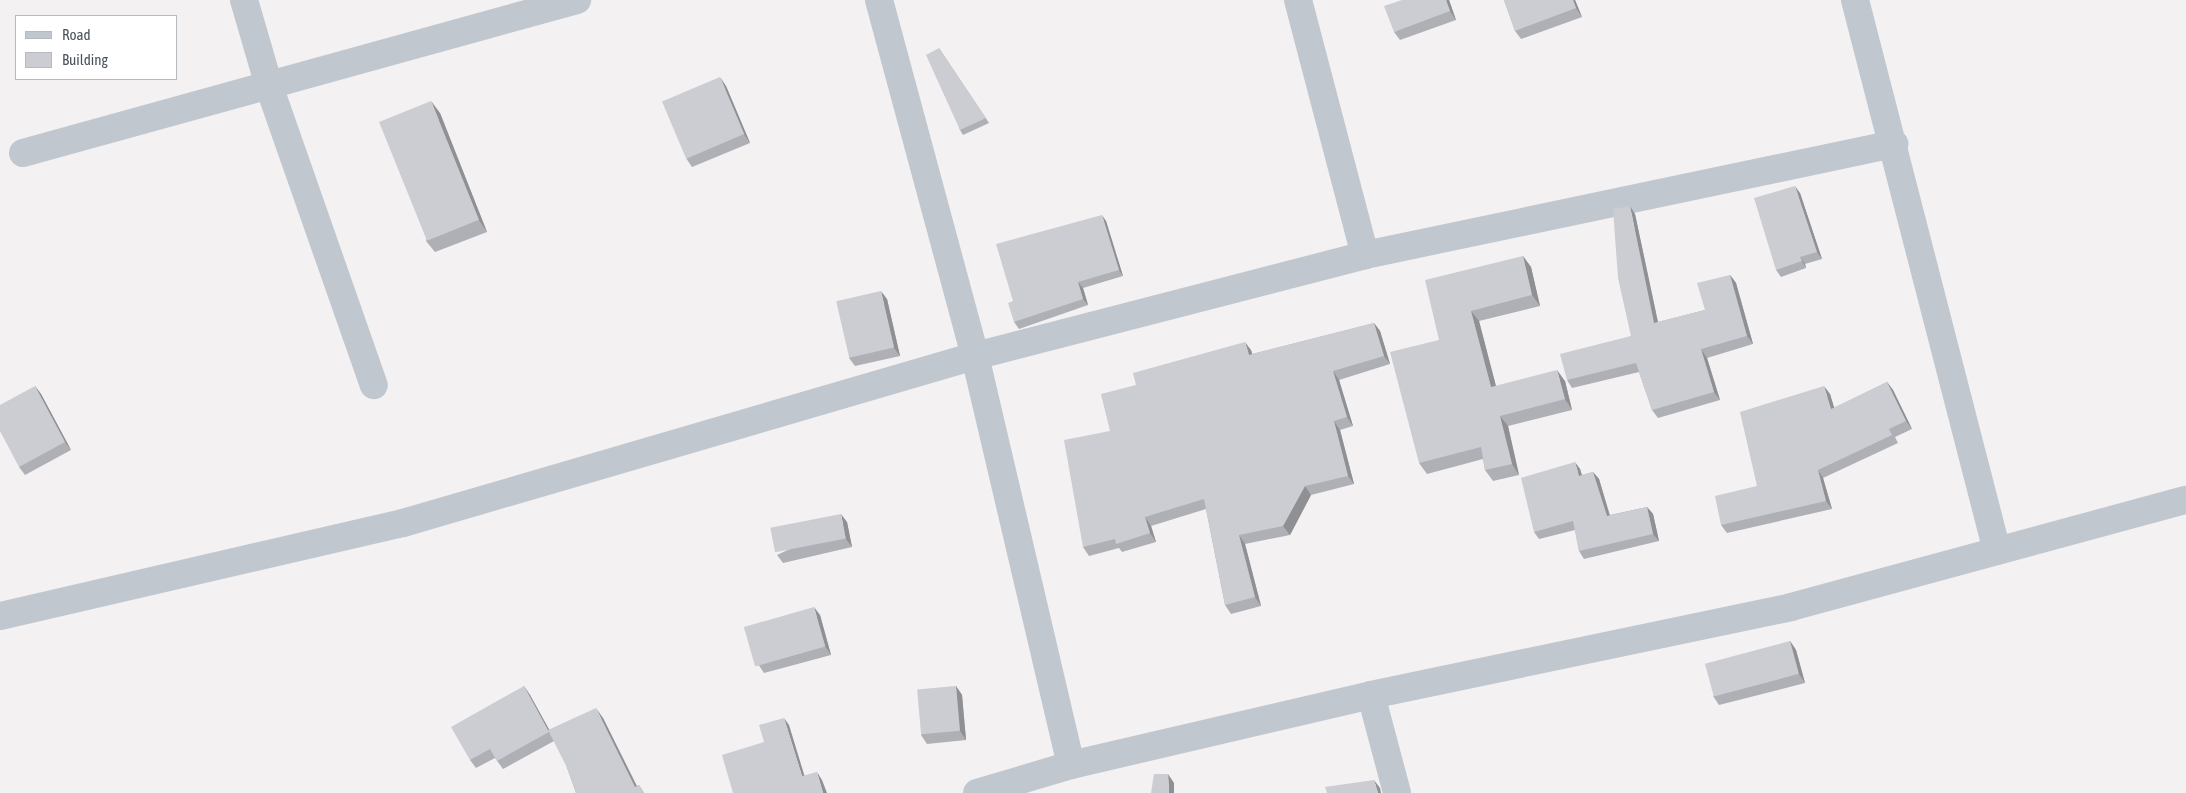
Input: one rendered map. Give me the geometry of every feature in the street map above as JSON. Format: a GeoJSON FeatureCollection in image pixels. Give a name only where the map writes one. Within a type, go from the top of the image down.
{"type":"FeatureCollection","features":[{"type":"Feature","properties":{"kind":"street"},"geometry":{"type":"LineString","coordinates":[[244,0],[269,86],[374,386]]}},
{"type":"Feature","properties":{"kind":"street"},"geometry":{"type":"LineString","coordinates":[[23,152],[577,0]]}},
{"type":"Feature","properties":{"kind":"street"},"geometry":{"type":"LineString","coordinates":[[879,0],[975,356],[1071,764]]}},
{"type":"Feature","properties":{"kind":"street"},"geometry":{"type":"LineString","coordinates":[[1298,0],[1365,255]]}},
{"type":"Feature","properties":{"kind":"street"},"geometry":{"type":"LineString","coordinates":[[1854,0],[1894,144],[1997,551]]}},
{"type":"Feature","properties":{"kind":"street"},"geometry":{"type":"LineString","coordinates":[[0,616],[403,523],[975,356],[1365,255],[1894,144]]}},
{"type":"Feature","properties":{"kind":"street"},"geometry":{"type":"LineString","coordinates":[[977,793],[1071,764],[1371,695],[1791,607],[2186,500]]}},
{"type":"Feature","properties":{"kind":"street"},"geometry":{"type":"LineString","coordinates":[[1371,695],[1397,793]]}},
{"type":"Feature","properties":{"kind":"building"},"geometry":{"type":"Polygon","coordinates":[[[1402,0],[1446,0],[1450,11],[1394,32],[1384,6],[1402,0]]]}},
{"type":"Feature","properties":{"kind":"building"},"geometry":{"type":"Polygon","coordinates":[[[1504,0],[1573,0],[1576,8],[1515,31],[1504,0]]]}},
{"type":"Feature","properties":{"kind":"building"},"geometry":{"type":"Polygon","coordinates":[[[939,48],[986,118],[960,130],[926,55],[939,48]]]}},
{"type":"Feature","properties":{"kind":"building"},"geometry":{"type":"Polygon","coordinates":[[[720,77],[744,134],[686,159],[662,102],[720,77]]]}},
{"type":"Feature","properties":{"kind":"building"},"geometry":{"type":"Polygon","coordinates":[[[431,101],[479,220],[427,241],[379,122],[431,101]]]}},
{"type":"Feature","properties":{"kind":"building"},"geometry":{"type":"Polygon","coordinates":[[[1795,186],[1817,252],[1800,257],[1802,261],[1776,270],[1754,198],[1795,186]]]}},
{"type":"Feature","properties":{"kind":"building"},"geometry":{"type":"Polygon","coordinates":[[[1630,206],[1654,323],[1705,310],[1697,283],[1730,275],[1747,336],[1701,349],[1714,392],[1652,410],[1636,363],[1567,380],[1560,354],[1631,336],[1618,278],[1613,209],[1630,206]]]}},
{"type":"Feature","properties":{"kind":"building"},"geometry":{"type":"Polygon","coordinates":[[[1102,215],[1119,270],[1078,282],[1083,299],[1014,322],[1008,303],[1013,301],[996,244],[1102,215]]]}},
{"type":"Feature","properties":{"kind":"building"},"geometry":{"type":"Polygon","coordinates":[[[1523,256],[1532,295],[1471,311],[1491,387],[1557,370],[1565,399],[1500,416],[1512,464],[1485,470],[1481,447],[1419,463],[1390,352],[1439,340],[1425,280],[1523,256]]]}},
{"type":"Feature","properties":{"kind":"building"},"geometry":{"type":"Polygon","coordinates":[[[881,291],[894,348],[849,358],[836,301],[881,291]]]}},
{"type":"Feature","properties":{"kind":"building"},"geometry":{"type":"Polygon","coordinates":[[[1374,323],[1384,356],[1333,371],[1347,417],[1334,421],[1348,476],[1305,486],[1283,526],[1239,535],[1255,597],[1225,605],[1204,499],[1145,517],[1150,533],[1116,544],[1115,539],[1083,547],[1064,440],[1110,431],[1101,394],[1136,385],[1133,373],[1245,342],[1249,355],[1374,323]]]}},
{"type":"Feature","properties":{"kind":"building"},"geometry":{"type":"Polygon","coordinates":[[[1887,382],[1906,421],[1889,429],[1892,435],[1818,470],[1826,501],[1721,525],[1715,496],[1757,486],[1740,412],[1824,386],[1831,409],[1887,382]]]}},
{"type":"Feature","properties":{"kind":"building"},"geometry":{"type":"Polygon","coordinates":[[[35,386],[65,442],[19,467],[0,431],[0,405],[35,386]]]}},
{"type":"Feature","properties":{"kind":"building"},"geometry":{"type":"Polygon","coordinates":[[[1575,462],[1579,476],[1593,472],[1607,516],[1647,507],[1653,534],[1579,551],[1573,521],[1534,532],[1521,478],[1575,462]]]}},
{"type":"Feature","properties":{"kind":"building"},"geometry":{"type":"Polygon","coordinates":[[[841,514],[846,539],[775,552],[770,528],[841,514]]]}},
{"type":"Feature","properties":{"kind":"building"},"geometry":{"type":"Polygon","coordinates":[[[814,607],[825,646],[755,667],[744,627],[814,607]]]}},
{"type":"Feature","properties":{"kind":"building"},"geometry":{"type":"Polygon","coordinates":[[[1790,641],[1799,674],[1714,697],[1705,664],[1790,641]]]}},
{"type":"Feature","properties":{"kind":"building"},"geometry":{"type":"Polygon","coordinates":[[[524,686],[549,732],[497,761],[490,749],[470,760],[451,727],[524,686]]]}},
{"type":"Feature","properties":{"kind":"building"},"geometry":{"type":"Polygon","coordinates":[[[956,686],[960,731],[921,734],[917,689],[956,686]]]}},
{"type":"Feature","properties":{"kind":"building"},"geometry":{"type":"Polygon","coordinates":[[[596,708],[635,787],[639,785],[643,793],[576,793],[566,765],[548,730],[596,708]]]}},
{"type":"Feature","properties":{"kind":"building"},"geometry":{"type":"Polygon","coordinates":[[[784,718],[802,776],[817,772],[823,793],[733,793],[722,755],[764,742],[759,725],[784,718]]]}},
{"type":"Feature","properties":{"kind":"building"},"geometry":{"type":"Polygon","coordinates":[[[1154,774],[1168,774],[1169,793],[1151,793],[1154,774]]]}},
{"type":"Feature","properties":{"kind":"building"},"geometry":{"type":"Polygon","coordinates":[[[1374,780],[1378,793],[1327,793],[1325,787],[1374,780]]]}}]}
